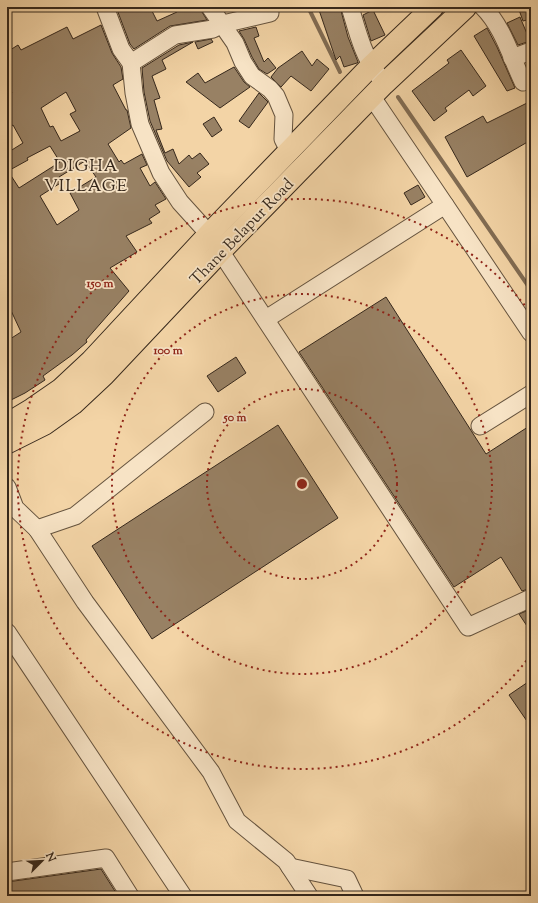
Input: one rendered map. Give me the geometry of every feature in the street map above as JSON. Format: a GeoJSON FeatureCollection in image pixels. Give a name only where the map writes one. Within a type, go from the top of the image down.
{"type":"FeatureCollection","features":[{"type":"Feature","properties":{"kind":"main road","name":"Thane Belapur Road"},"geometry":{"type":"LineString","coordinates":[[7,424],[61,389],[91,362],[209,234],[371,66],[433,7]]}},
{"type":"Feature","properties":{"kind":"main road","name":"Thane Belapur Road"},"geometry":{"type":"LineString","coordinates":[[7,443],[25,436],[46,424],[73,404],[104,375],[220,252],[378,90],[466,7]]}},
{"type":"Feature","properties":{"kind":"street"},"geometry":{"type":"LineString","coordinates":[[210,7],[236,43],[243,62],[252,76],[270,89],[276,96],[284,115],[283,139],[289,151]]}},
{"type":"Feature","properties":{"kind":"street"},"geometry":{"type":"LineString","coordinates":[[350,7],[378,90],[445,205],[531,333]]}},
{"type":"Feature","properties":{"kind":"street"},"geometry":{"type":"LineString","coordinates":[[483,7],[489,13],[501,32],[523,82]]}},
{"type":"Feature","properties":{"kind":"street"},"geometry":{"type":"LineString","coordinates":[[108,9],[121,49],[131,63],[134,93],[140,124],[161,173],[180,202],[209,234],[468,627],[531,598]]}},
{"type":"Feature","properties":{"kind":"street"},"geometry":{"type":"LineString","coordinates":[[131,63],[175,35],[213,29],[223,24],[270,13]]}},
{"type":"Feature","properties":{"kind":"street"},"geometry":{"type":"LineString","coordinates":[[512,58],[531,51]]}},
{"type":"Feature","properties":{"kind":"street"},"geometry":{"type":"LineString","coordinates":[[266,319],[445,205]]}},
{"type":"Feature","properties":{"kind":"street"},"geometry":{"type":"LineString","coordinates":[[480,426],[531,394]]}},
{"type":"Feature","properties":{"kind":"street"},"geometry":{"type":"LineString","coordinates":[[37,529],[75,516],[205,412]]}},
{"type":"Feature","properties":{"kind":"street"},"geometry":{"type":"LineString","coordinates":[[7,486],[15,508],[37,529],[85,602],[211,772],[237,821],[286,861],[309,896]]}},
{"type":"Feature","properties":{"kind":"street"},"geometry":{"type":"LineString","coordinates":[[7,632],[183,896]]}},
{"type":"Feature","properties":{"kind":"street"},"geometry":{"type":"LineString","coordinates":[[7,872],[106,858],[130,896]]}},
{"type":"Feature","properties":{"kind":"street"},"geometry":{"type":"LineString","coordinates":[[290,866],[347,879],[355,896]]}},
{"type":"Feature","properties":{"kind":"building"},"geometry":{"type":"Polygon","coordinates":[[[116,7],[150,7],[157,21],[177,12],[176,10],[184,7],[200,7],[207,20],[170,26],[134,49],[130,44],[116,7]]]}},
{"type":"Feature","properties":{"kind":"building"},"geometry":{"type":"Polygon","coordinates":[[[318,7],[340,7],[348,37],[358,62],[357,63],[344,67],[340,56],[336,60],[318,7]]]}},
{"type":"Feature","properties":{"kind":"building"},"geometry":{"type":"Polygon","coordinates":[[[518,7],[531,7],[531,19],[523,21],[518,7]]]}},
{"type":"Feature","properties":{"kind":"building"},"geometry":{"type":"Polygon","coordinates":[[[373,10],[385,35],[371,41],[363,15],[373,10]]]}},
{"type":"Feature","properties":{"kind":"building"},"geometry":{"type":"Polygon","coordinates":[[[520,17],[530,41],[518,45],[507,23],[520,17]]]}},
{"type":"Feature","properties":{"kind":"building"},"geometry":{"type":"Polygon","coordinates":[[[101,25],[112,53],[121,67],[123,79],[113,85],[127,110],[131,128],[108,144],[119,162],[121,160],[124,164],[142,154],[147,165],[140,168],[150,186],[155,182],[166,199],[155,205],[160,212],[149,219],[152,223],[126,236],[137,252],[110,268],[129,291],[86,340],[87,342],[43,376],[45,380],[25,393],[7,402],[7,341],[21,332],[7,302],[7,153],[23,143],[13,125],[7,128],[7,96],[12,93],[7,85],[7,52],[18,45],[21,50],[67,27],[73,39],[101,25]],[[66,92],[41,108],[50,127],[53,126],[61,141],[80,131],[70,114],[76,111],[66,92]],[[50,146],[27,158],[28,160],[8,171],[19,188],[60,162],[50,146]],[[85,161],[59,177],[62,182],[40,196],[57,225],[79,210],[70,193],[96,177],[85,161]]]}},
{"type":"Feature","properties":{"kind":"building"},"geometry":{"type":"Polygon","coordinates":[[[256,27],[259,36],[254,38],[264,62],[268,58],[276,68],[267,74],[259,69],[239,31],[256,27]]]}},
{"type":"Feature","properties":{"kind":"building"},"geometry":{"type":"Polygon","coordinates":[[[487,28],[515,88],[507,91],[474,36],[487,28]]]}},
{"type":"Feature","properties":{"kind":"building"},"geometry":{"type":"Polygon","coordinates":[[[211,39],[213,42],[198,49],[195,42],[211,39]]]}},
{"type":"Feature","properties":{"kind":"building"},"geometry":{"type":"Polygon","coordinates":[[[193,42],[162,60],[166,69],[152,76],[160,98],[154,100],[162,129],[156,130],[165,153],[173,149],[179,164],[189,155],[192,159],[200,153],[209,164],[197,173],[201,177],[189,187],[167,161],[150,121],[144,92],[142,68],[179,45],[193,42]]]}},
{"type":"Feature","properties":{"kind":"building"},"geometry":{"type":"Polygon","coordinates":[[[461,50],[486,86],[473,96],[469,90],[445,108],[447,111],[434,121],[412,91],[449,63],[447,60],[461,50]]]}},
{"type":"Feature","properties":{"kind":"building"},"geometry":{"type":"Polygon","coordinates":[[[302,51],[312,66],[317,59],[329,69],[311,91],[291,76],[281,87],[271,77],[278,68],[302,51]]]}},
{"type":"Feature","properties":{"kind":"building"},"geometry":{"type":"Polygon","coordinates":[[[234,67],[244,82],[250,87],[220,108],[186,82],[198,73],[205,83],[234,67]]]}},
{"type":"Feature","properties":{"kind":"building"},"geometry":{"type":"Polygon","coordinates":[[[259,93],[268,102],[249,128],[239,121],[259,93]]]}},
{"type":"Feature","properties":{"kind":"building"},"geometry":{"type":"Polygon","coordinates":[[[531,101],[531,140],[467,177],[445,137],[483,116],[487,123],[531,101]]]}},
{"type":"Feature","properties":{"kind":"building"},"geometry":{"type":"Polygon","coordinates":[[[214,117],[222,130],[212,137],[203,124],[214,117]]]}},
{"type":"Feature","properties":{"kind":"building"},"geometry":{"type":"Polygon","coordinates":[[[418,185],[425,197],[411,205],[404,193],[418,185]]]}},
{"type":"Feature","properties":{"kind":"building"},"geometry":{"type":"Polygon","coordinates":[[[386,297],[486,454],[531,425],[531,588],[522,591],[501,557],[454,587],[299,352],[386,297]]]}},
{"type":"Feature","properties":{"kind":"building"},"geometry":{"type":"Polygon","coordinates":[[[236,357],[246,373],[218,392],[207,376],[236,357]]]}},
{"type":"Feature","properties":{"kind":"building"},"geometry":{"type":"Polygon","coordinates":[[[278,425],[338,518],[152,639],[92,546],[278,425]]]}},
{"type":"Feature","properties":{"kind":"building"},"geometry":{"type":"Polygon","coordinates":[[[531,609],[531,632],[519,614],[531,609]]]}},
{"type":"Feature","properties":{"kind":"building"},"geometry":{"type":"Polygon","coordinates":[[[531,680],[531,727],[509,695],[531,680]]]}},
{"type":"Feature","properties":{"kind":"building"},"geometry":{"type":"Polygon","coordinates":[[[101,869],[118,896],[7,896],[7,882],[101,869]]]}},
{"type":"Feature","properties":{"kind":"waterway"},"geometry":{"type":"LineString","coordinates":[[308,7],[340,72]]}},
{"type":"Feature","properties":{"kind":"waterway"},"geometry":{"type":"LineString","coordinates":[[398,97],[531,290]]}},
{"type":"Feature","properties":{"kind":"district","name":"DIGHA VILLAGE"},"geometry":{"type":"Point","coordinates":[86,175]}}]}
